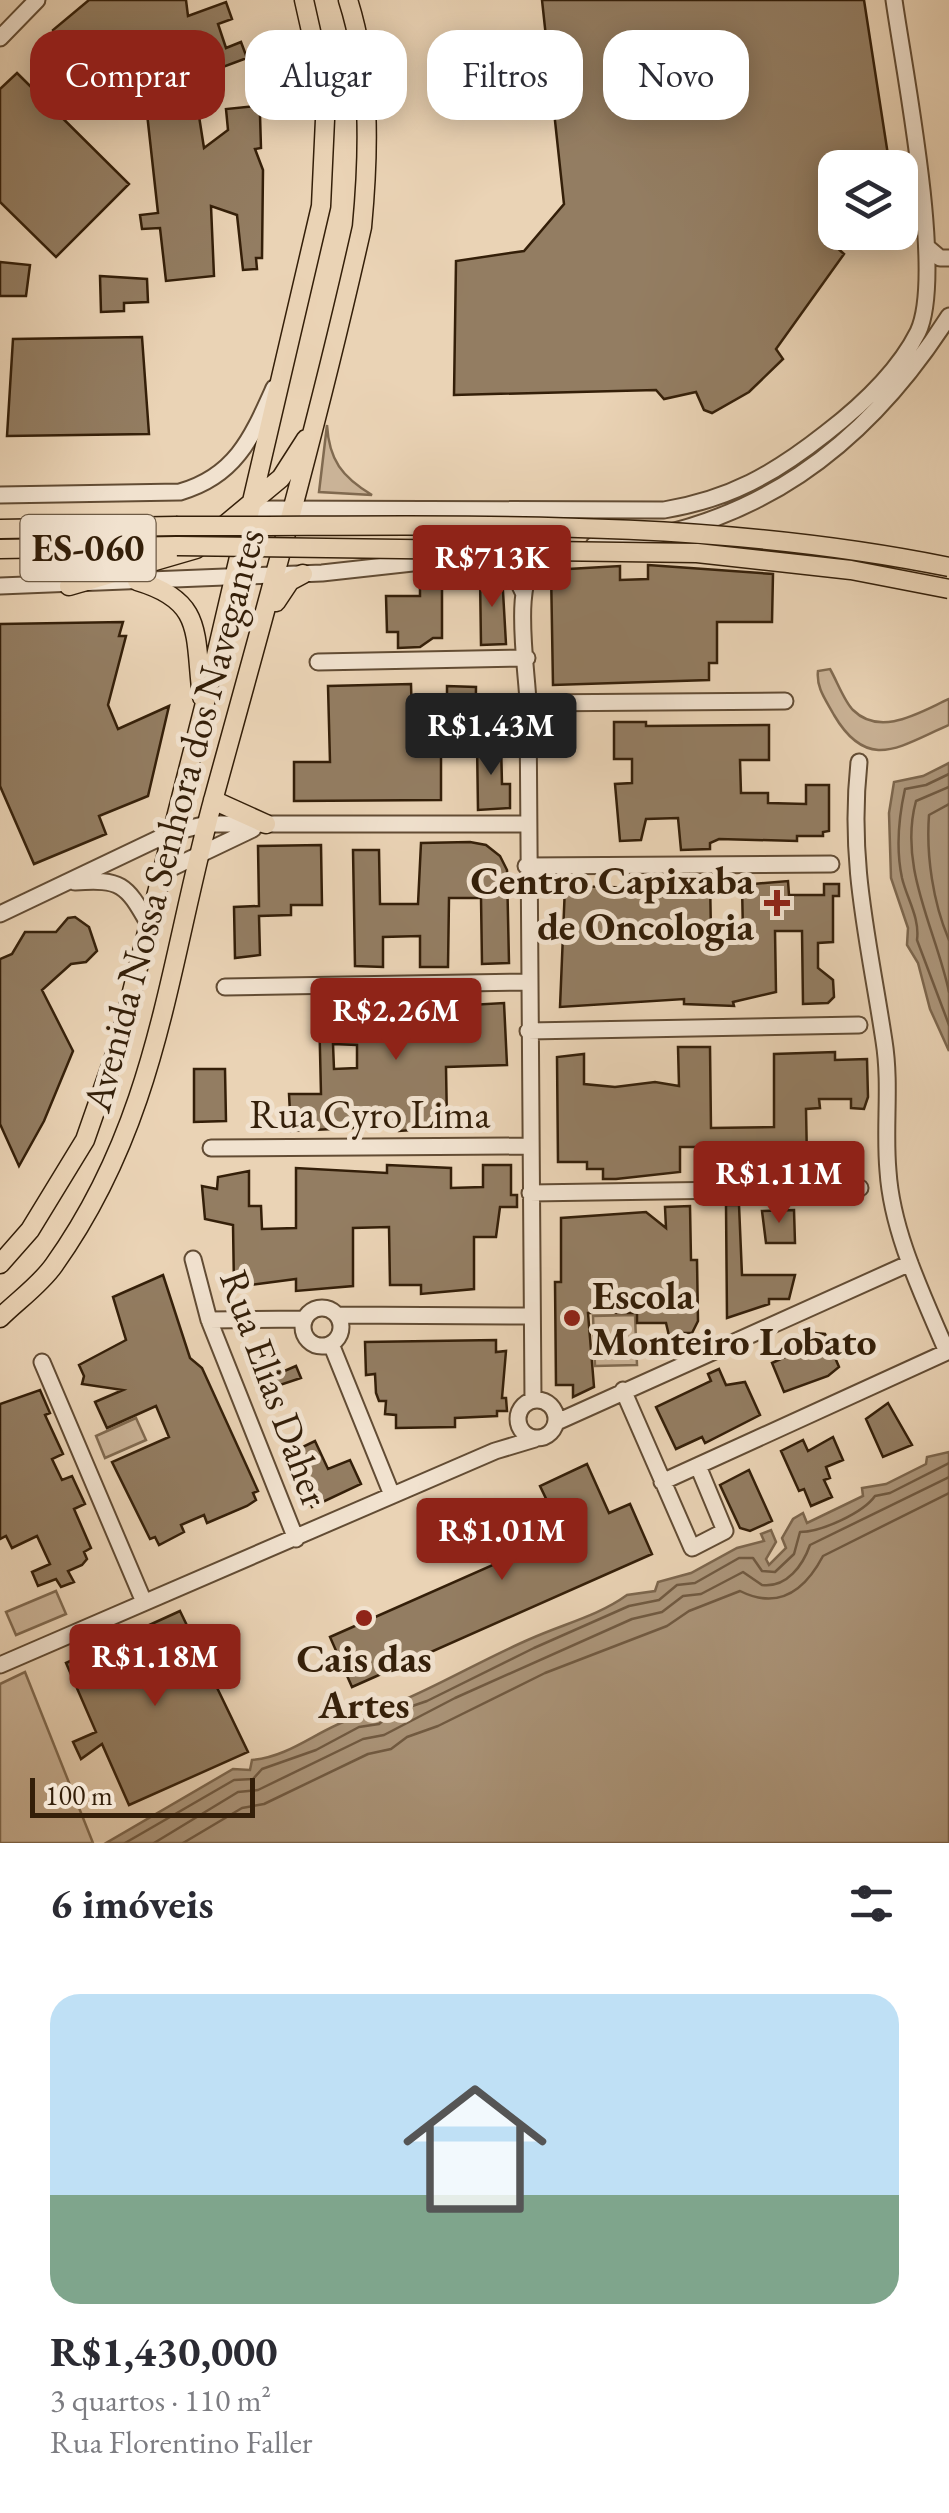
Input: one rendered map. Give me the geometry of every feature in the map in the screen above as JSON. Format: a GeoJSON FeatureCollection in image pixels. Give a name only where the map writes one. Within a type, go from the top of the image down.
{"type":"FeatureCollection","features":[{"type":"Feature","properties":{"kind":"main road","name":"Avenida Nossa Senhora dos Navegantes"},"geometry":{"type":"LineString","coordinates":[[0,1264],[30,1230],[85,1140],[119,1043],[204,707],[321,206],[326,98],[304,0]]}},
{"type":"Feature","properties":{"kind":"main road","name":"Avenida Nossa Senhora dos Navegantes"},"geometry":{"type":"LineString","coordinates":[[0,1318],[52,1268],[100,1188],[138,1108],[213,800],[266,620],[362,227],[368,172],[362,65],[348,0]]}},
{"type":"Feature","properties":{"kind":"main road"},"geometry":{"type":"LineString","coordinates":[[69,586],[196,549],[281,478],[316,423]]}},
{"type":"Feature","properties":{"kind":"main road","name":"ES-060"},"geometry":{"type":"LineString","coordinates":[[0,529],[216,526],[698,532],[816,543],[949,567]]}},
{"type":"Feature","properties":{"kind":"main road","name":"ES-060"},"geometry":{"type":"LineString","coordinates":[[0,550],[196,546],[697,553],[813,564],[949,589]]}},
{"type":"Feature","properties":{"kind":"main road"},"geometry":{"type":"LineString","coordinates":[[266,620],[282,590],[303,574]]}},
{"type":"Feature","properties":{"kind":"main road"},"geometry":{"type":"LineString","coordinates":[[137,581],[172,591],[184,603],[194,638],[204,707]]}},
{"type":"Feature","properties":{"kind":"main road"},"geometry":{"type":"LineString","coordinates":[[213,800],[266,824]]}},
{"type":"Feature","properties":{"kind":"street"},"geometry":{"type":"LineString","coordinates":[[0,38],[37,0]]}},
{"type":"Feature","properties":{"kind":"street"},"geometry":{"type":"LineString","coordinates":[[248,508],[664,510],[709,502],[740,491],[794,458],[874,392],[918,333],[928,301],[927,247],[894,0]]}},
{"type":"Feature","properties":{"kind":"street"},"geometry":{"type":"LineString","coordinates":[[927,247],[940,258],[949,258]]}},
{"type":"Feature","properties":{"kind":"street"},"geometry":{"type":"LineString","coordinates":[[0,586],[303,574],[636,541],[726,517],[756,504],[806,472],[854,432],[905,381],[949,316]]}},
{"type":"Feature","properties":{"kind":"street"},"geometry":{"type":"LineString","coordinates":[[0,494],[180,492],[202,486],[233,466],[248,444],[287,356]]}},
{"type":"Feature","properties":{"kind":"street"},"geometry":{"type":"LineString","coordinates":[[0,503],[22,494]]}},
{"type":"Feature","properties":{"kind":"street"},"geometry":{"type":"LineString","coordinates":[[496,1451],[532,1400],[528,703],[523,592],[534,556],[550,548]]}},
{"type":"Feature","properties":{"kind":"street"},"geometry":{"type":"LineString","coordinates":[[485,555],[500,557],[510,564],[523,592]]}},
{"type":"Feature","properties":{"kind":"street"},"geometry":{"type":"LineString","coordinates":[[318,662],[527,658]]}},
{"type":"Feature","properties":{"kind":"street"},"geometry":{"type":"LineString","coordinates":[[528,703],[785,701]]}},
{"type":"Feature","properties":{"kind":"street"},"geometry":{"type":"LineString","coordinates":[[662,1482],[947,1352],[910,1263],[888,1173],[885,1045],[858,899],[852,822],[859,762]]}},
{"type":"Feature","properties":{"kind":"street"},"geometry":{"type":"LineString","coordinates":[[0,914],[170,833],[207,824],[526,824]]}},
{"type":"Feature","properties":{"kind":"street"},"geometry":{"type":"LineString","coordinates":[[161,873],[202,850],[266,824]]}},
{"type":"Feature","properties":{"kind":"street"},"geometry":{"type":"LineString","coordinates":[[526,866],[830,864]]}},
{"type":"Feature","properties":{"kind":"street"},"geometry":{"type":"LineString","coordinates":[[66,882],[117,882],[130,892],[148,924]]}},
{"type":"Feature","properties":{"kind":"street"},"geometry":{"type":"LineString","coordinates":[[225,988],[528,982]]}},
{"type":"Feature","properties":{"kind":"street"},"geometry":{"type":"LineString","coordinates":[[528,1031],[859,1025]]}},
{"type":"Feature","properties":{"kind":"street","name":"Rua Cyro Lima"},"geometry":{"type":"LineString","coordinates":[[211,1148],[530,1146]]}},
{"type":"Feature","properties":{"kind":"street"},"geometry":{"type":"LineString","coordinates":[[530,1193],[860,1188]]}},
{"type":"Feature","properties":{"kind":"street","name":"Rua Elias Daher"},"geometry":{"type":"LineString","coordinates":[[193,1259],[209,1320],[296,1539]]}},
{"type":"Feature","properties":{"kind":"street"},"geometry":{"type":"LineString","coordinates":[[0,1665],[496,1451],[546,1436],[556,1422],[910,1263]]}},
{"type":"Feature","properties":{"kind":"street"},"geometry":{"type":"LineString","coordinates":[[209,1320],[304,1319],[323,1307],[338,1314],[532,1316]]}},
{"type":"Feature","properties":{"kind":"street"},"geometry":{"type":"LineString","coordinates":[[331,1344],[342,1327],[338,1314]]}},
{"type":"Feature","properties":{"kind":"street"},"geometry":{"type":"LineString","coordinates":[[304,1319],[303,1332],[310,1342],[331,1344]]}},
{"type":"Feature","properties":{"kind":"street"},"geometry":{"type":"LineString","coordinates":[[331,1344],[392,1495]]}},
{"type":"Feature","properties":{"kind":"street"},"geometry":{"type":"LineString","coordinates":[[42,1362],[144,1602]]}},
{"type":"Feature","properties":{"kind":"street"},"geometry":{"type":"LineString","coordinates":[[624,1390],[692,1548],[724,1531],[698,1466]]}},
{"type":"Feature","properties":{"kind":"street"},"geometry":{"type":"LineString","coordinates":[[532,1400],[552,1406],[556,1422]]}},
{"type":"Feature","properties":{"kind":"street"},"geometry":{"type":"LineString","coordinates":[[518,1416],[520,1429],[535,1438]]}},
{"type":"Feature","properties":{"kind":"shaded area"},"geometry":{"type":"Polygon","coordinates":[[[327,425],[339,466],[372,495],[319,492],[327,425]]]}},
{"type":"Feature","properties":{"kind":"shaded area"},"geometry":{"type":"Polygon","coordinates":[[[830,669],[850,706],[864,718],[889,722],[949,699],[949,725],[886,750],[859,744],[834,715],[820,688],[818,671],[830,669]]]}},
{"type":"Feature","properties":{"kind":"shaded area"},"geometry":{"type":"Polygon","coordinates":[[[635,1315],[637,1365],[595,1366],[593,1316],[635,1315]]]}},
{"type":"Feature","properties":{"kind":"shaded area"},"geometry":{"type":"Polygon","coordinates":[[[136,1418],[146,1440],[105,1458],[96,1436],[136,1418]]]}},
{"type":"Feature","properties":{"kind":"shaded area"},"geometry":{"type":"Polygon","coordinates":[[[56,1591],[66,1614],[16,1635],[6,1612],[56,1591]]]}},
{"type":"Feature","properties":{"kind":"shaded area"},"geometry":{"type":"Polygon","coordinates":[[[25,1672],[93,1843],[0,1843],[0,1684],[25,1672]]]}},
{"type":"Feature","properties":{"kind":"water"},"geometry":{"type":"Polygon","coordinates":[[[949,763],[949,1051],[930,1009],[918,963],[907,945],[908,928],[891,878],[889,813],[894,782],[923,776],[949,763]]]}},
{"type":"Feature","properties":{"kind":"water"},"geometry":{"type":"Polygon","coordinates":[[[949,1452],[949,1843],[106,1843],[233,1769],[250,1770],[252,1760],[280,1753],[344,1722],[401,1701],[627,1595],[655,1591],[658,1582],[691,1573],[737,1548],[764,1541],[761,1534],[771,1530],[776,1542],[766,1559],[769,1565],[786,1548],[782,1538],[793,1519],[803,1513],[807,1523],[863,1496],[862,1488],[886,1484],[926,1464],[927,1457],[949,1452]]]}},
{"type":"Feature","properties":{"kind":"building"},"geometry":{"type":"Polygon","coordinates":[[[89,0],[186,0],[188,16],[226,2],[232,19],[218,24],[220,30],[53,30],[89,0]]]}},
{"type":"Feature","properties":{"kind":"building"},"geometry":{"type":"Polygon","coordinates":[[[542,0],[864,0],[887,150],[818,150],[818,250],[840,250],[844,254],[776,349],[783,359],[749,392],[712,413],[704,410],[696,392],[664,399],[656,390],[454,395],[456,261],[524,251],[564,204],[555,120],[583,120],[583,30],[545,30],[542,0]]]}},
{"type":"Feature","properties":{"kind":"building"},"geometry":{"type":"Polygon","coordinates":[[[241,42],[245,59],[225,66],[225,45],[226,48],[241,42]]]}},
{"type":"Feature","properties":{"kind":"building"},"geometry":{"type":"Polygon","coordinates":[[[17,73],[30,86],[30,120],[64,120],[129,184],[56,257],[0,202],[0,89],[17,73]]]}},
{"type":"Feature","properties":{"kind":"building"},"geometry":{"type":"Polygon","coordinates":[[[245,107],[245,120],[260,120],[261,148],[255,149],[263,170],[262,258],[256,258],[257,269],[243,270],[237,215],[211,206],[214,276],[166,281],[160,228],[142,229],[140,215],[158,213],[148,120],[200,120],[204,148],[228,130],[226,109],[245,107]]]}},
{"type":"Feature","properties":{"kind":"building"},"geometry":{"type":"Polygon","coordinates":[[[0,262],[30,265],[26,296],[0,296],[0,262]]]}},
{"type":"Feature","properties":{"kind":"building"},"geometry":{"type":"Polygon","coordinates":[[[100,276],[147,279],[148,302],[124,303],[124,311],[101,312],[100,276]]]}},
{"type":"Feature","properties":{"kind":"building"},"geometry":{"type":"Polygon","coordinates":[[[142,337],[149,434],[7,436],[13,339],[142,337]]]}},
{"type":"Feature","properties":{"kind":"building"},"geometry":{"type":"Polygon","coordinates":[[[648,565],[773,574],[772,622],[717,622],[717,663],[709,663],[709,680],[553,685],[551,570],[620,566],[620,580],[648,579],[648,565]]]}},
{"type":"Feature","properties":{"kind":"building"},"geometry":{"type":"Polygon","coordinates":[[[502,574],[506,644],[481,645],[480,575],[502,574]]]}},
{"type":"Feature","properties":{"kind":"building"},"geometry":{"type":"Polygon","coordinates":[[[442,586],[442,638],[433,638],[420,647],[398,648],[398,632],[387,632],[386,596],[420,596],[420,587],[442,586]]]}},
{"type":"Feature","properties":{"kind":"building"},"geometry":{"type":"Polygon","coordinates":[[[123,622],[119,636],[126,636],[108,705],[118,729],[169,706],[148,796],[99,816],[106,834],[34,864],[0,786],[0,624],[123,622]]]}},
{"type":"Feature","properties":{"kind":"building"},"geometry":{"type":"Polygon","coordinates":[[[411,684],[412,720],[447,718],[447,686],[476,687],[475,747],[441,747],[441,800],[294,801],[294,762],[330,762],[328,686],[411,684]]]}},
{"type":"Feature","properties":{"kind":"building"},"geometry":{"type":"Polygon","coordinates":[[[614,722],[646,722],[646,726],[769,725],[769,760],[740,760],[741,793],[768,793],[768,803],[806,804],[806,785],[829,785],[829,831],[823,832],[823,836],[797,836],[797,841],[719,839],[710,843],[710,849],[681,850],[678,818],[646,819],[641,840],[620,841],[615,784],[632,783],[632,759],[614,759],[614,722]]]}},
{"type":"Feature","properties":{"kind":"building"},"geometry":{"type":"Polygon","coordinates":[[[477,742],[501,743],[502,784],[510,784],[510,808],[478,810],[477,742]]]}},
{"type":"Feature","properties":{"kind":"building"},"geometry":{"type":"Polygon","coordinates":[[[421,843],[486,845],[500,856],[507,870],[509,963],[482,964],[481,898],[449,898],[448,967],[420,967],[420,936],[383,937],[383,967],[355,966],[353,850],[379,850],[380,904],[418,904],[421,843]]]}},
{"type":"Feature","properties":{"kind":"building"},"geometry":{"type":"Polygon","coordinates":[[[321,845],[322,905],[291,905],[291,915],[259,916],[260,955],[235,958],[234,907],[259,906],[258,846],[321,845]]]}},
{"type":"Feature","properties":{"kind":"building"},"geometry":{"type":"Polygon","coordinates":[[[710,881],[711,933],[743,933],[742,885],[788,881],[789,895],[824,895],[824,884],[839,884],[839,896],[833,896],[833,942],[818,943],[818,968],[833,980],[834,997],[828,1003],[803,1004],[802,931],[775,931],[776,992],[733,1002],[734,1006],[684,1004],[684,999],[560,1007],[565,886],[692,889],[692,882],[710,881]]]}},
{"type":"Feature","properties":{"kind":"building"},"geometry":{"type":"Polygon","coordinates":[[[75,917],[89,927],[97,951],[86,962],[71,964],[42,990],[73,1051],[44,1121],[19,1166],[0,1124],[0,959],[12,954],[25,932],[56,932],[68,918],[75,917]]]}},
{"type":"Feature","properties":{"kind":"building"},"geometry":{"type":"Polygon","coordinates":[[[383,1001],[434,1007],[504,1003],[507,1065],[446,1067],[447,1124],[412,1126],[412,1130],[399,1131],[399,1126],[291,1131],[289,1094],[321,1094],[319,1009],[383,1006],[383,1001]],[[333,1044],[334,1069],[357,1068],[357,1045],[333,1044]]]}},
{"type":"Feature","properties":{"kind":"building"},"geometry":{"type":"Polygon","coordinates":[[[678,1047],[710,1047],[711,1128],[774,1127],[774,1054],[835,1052],[835,1060],[867,1059],[868,1097],[864,1109],[851,1108],[851,1099],[819,1099],[820,1108],[806,1109],[807,1160],[797,1163],[800,1168],[712,1173],[712,1147],[680,1147],[680,1172],[616,1179],[603,1179],[603,1169],[587,1169],[587,1162],[558,1162],[557,1057],[584,1054],[584,1084],[615,1087],[655,1082],[679,1086],[678,1047]]]}},
{"type":"Feature","properties":{"kind":"building"},"geometry":{"type":"Polygon","coordinates":[[[194,1069],[225,1069],[226,1121],[194,1122],[194,1069]]]}},
{"type":"Feature","properties":{"kind":"building"},"geometry":{"type":"Polygon","coordinates":[[[387,1165],[451,1168],[451,1188],[483,1187],[483,1165],[511,1165],[511,1195],[517,1195],[517,1207],[500,1207],[496,1237],[474,1237],[474,1289],[421,1294],[421,1285],[390,1285],[389,1227],[353,1228],[353,1286],[296,1291],[296,1279],[234,1287],[233,1225],[205,1219],[202,1186],[217,1189],[218,1177],[249,1171],[249,1206],[261,1206],[262,1229],[296,1228],[296,1168],[387,1173],[387,1165]]]}},
{"type":"Feature","properties":{"kind":"building"},"geometry":{"type":"Polygon","coordinates":[[[726,1205],[739,1205],[742,1275],[795,1275],[789,1299],[769,1299],[769,1304],[727,1318],[726,1205]]]}},
{"type":"Feature","properties":{"kind":"building"},"geometry":{"type":"Polygon","coordinates":[[[690,1206],[691,1260],[697,1260],[698,1321],[692,1333],[684,1333],[684,1340],[670,1340],[666,1323],[637,1323],[637,1313],[588,1313],[594,1387],[573,1397],[573,1385],[556,1385],[555,1282],[561,1282],[561,1218],[646,1212],[666,1228],[665,1207],[690,1206]]]}},
{"type":"Feature","properties":{"kind":"building"},"geometry":{"type":"Polygon","coordinates":[[[794,1210],[795,1243],[766,1243],[762,1211],[794,1210]]]}},
{"type":"Feature","properties":{"kind":"building"},"geometry":{"type":"Polygon","coordinates":[[[163,1275],[190,1358],[202,1368],[258,1491],[253,1493],[256,1500],[247,1506],[207,1523],[204,1515],[181,1525],[184,1532],[159,1545],[155,1537],[150,1539],[112,1462],[169,1437],[156,1406],[107,1428],[95,1402],[123,1390],[82,1384],[84,1376],[79,1365],[126,1340],[113,1297],[163,1275]]]}},
{"type":"Feature","properties":{"kind":"building"},"geometry":{"type":"Polygon","coordinates":[[[815,1333],[825,1334],[839,1367],[828,1376],[784,1392],[772,1363],[796,1352],[815,1333]]]}},
{"type":"Feature","properties":{"kind":"building"},"geometry":{"type":"Polygon","coordinates":[[[267,1340],[282,1372],[296,1366],[301,1378],[259,1392],[243,1351],[267,1340]]]}},
{"type":"Feature","properties":{"kind":"building"},"geometry":{"type":"Polygon","coordinates":[[[496,1340],[496,1352],[506,1351],[502,1398],[506,1398],[507,1411],[497,1411],[497,1416],[455,1418],[455,1427],[396,1428],[396,1415],[385,1414],[386,1401],[379,1401],[375,1374],[366,1375],[365,1342],[496,1340]]]}},
{"type":"Feature","properties":{"kind":"building"},"geometry":{"type":"Polygon","coordinates":[[[719,1369],[726,1385],[745,1382],[760,1415],[705,1443],[702,1437],[676,1449],[656,1407],[711,1381],[708,1374],[719,1369]]]}},
{"type":"Feature","properties":{"kind":"building"},"geometry":{"type":"Polygon","coordinates":[[[40,1390],[50,1413],[45,1415],[63,1454],[52,1459],[62,1480],[72,1476],[85,1504],[74,1509],[91,1548],[84,1552],[87,1559],[82,1565],[68,1571],[74,1582],[61,1587],[56,1579],[38,1586],[32,1572],[50,1564],[37,1536],[12,1548],[6,1536],[0,1539],[0,1404],[40,1390]]]}},
{"type":"Feature","properties":{"kind":"building"},"geometry":{"type":"Polygon","coordinates":[[[888,1403],[912,1445],[883,1457],[866,1419],[888,1403]]]}},
{"type":"Feature","properties":{"kind":"building"},"geometry":{"type":"Polygon","coordinates":[[[833,1437],[843,1460],[826,1467],[830,1478],[824,1480],[832,1497],[811,1506],[804,1489],[799,1491],[781,1451],[803,1440],[808,1451],[833,1437]]]}},
{"type":"Feature","properties":{"kind":"building"},"geometry":{"type":"Polygon","coordinates":[[[315,1441],[328,1469],[350,1460],[361,1484],[312,1507],[290,1453],[315,1441]]]}},
{"type":"Feature","properties":{"kind":"building"},"geometry":{"type":"Polygon","coordinates":[[[587,1464],[609,1513],[630,1504],[652,1554],[352,1687],[330,1637],[563,1534],[540,1486],[587,1464]]]}},
{"type":"Feature","properties":{"kind":"building"},"geometry":{"type":"Polygon","coordinates":[[[749,1470],[772,1521],[750,1531],[740,1528],[720,1485],[749,1470]]]}},
{"type":"Feature","properties":{"kind":"building"},"geometry":{"type":"Polygon","coordinates":[[[180,1611],[248,1752],[129,1805],[102,1744],[81,1759],[73,1742],[96,1732],[66,1663],[180,1611]]]}},
{"type":"Feature","properties":{"kind":"place","name":"Centro Capixaba de Oncologia"},"geometry":{"type":"Point","coordinates":[777,903]}},
{"type":"Feature","properties":{"kind":"place","name":"Escola Monteiro Lobato"},"geometry":{"type":"Point","coordinates":[572,1318]}},
{"type":"Feature","properties":{"kind":"place","name":"Cais das Artes"},"geometry":{"type":"Point","coordinates":[364,1618]}}]}
